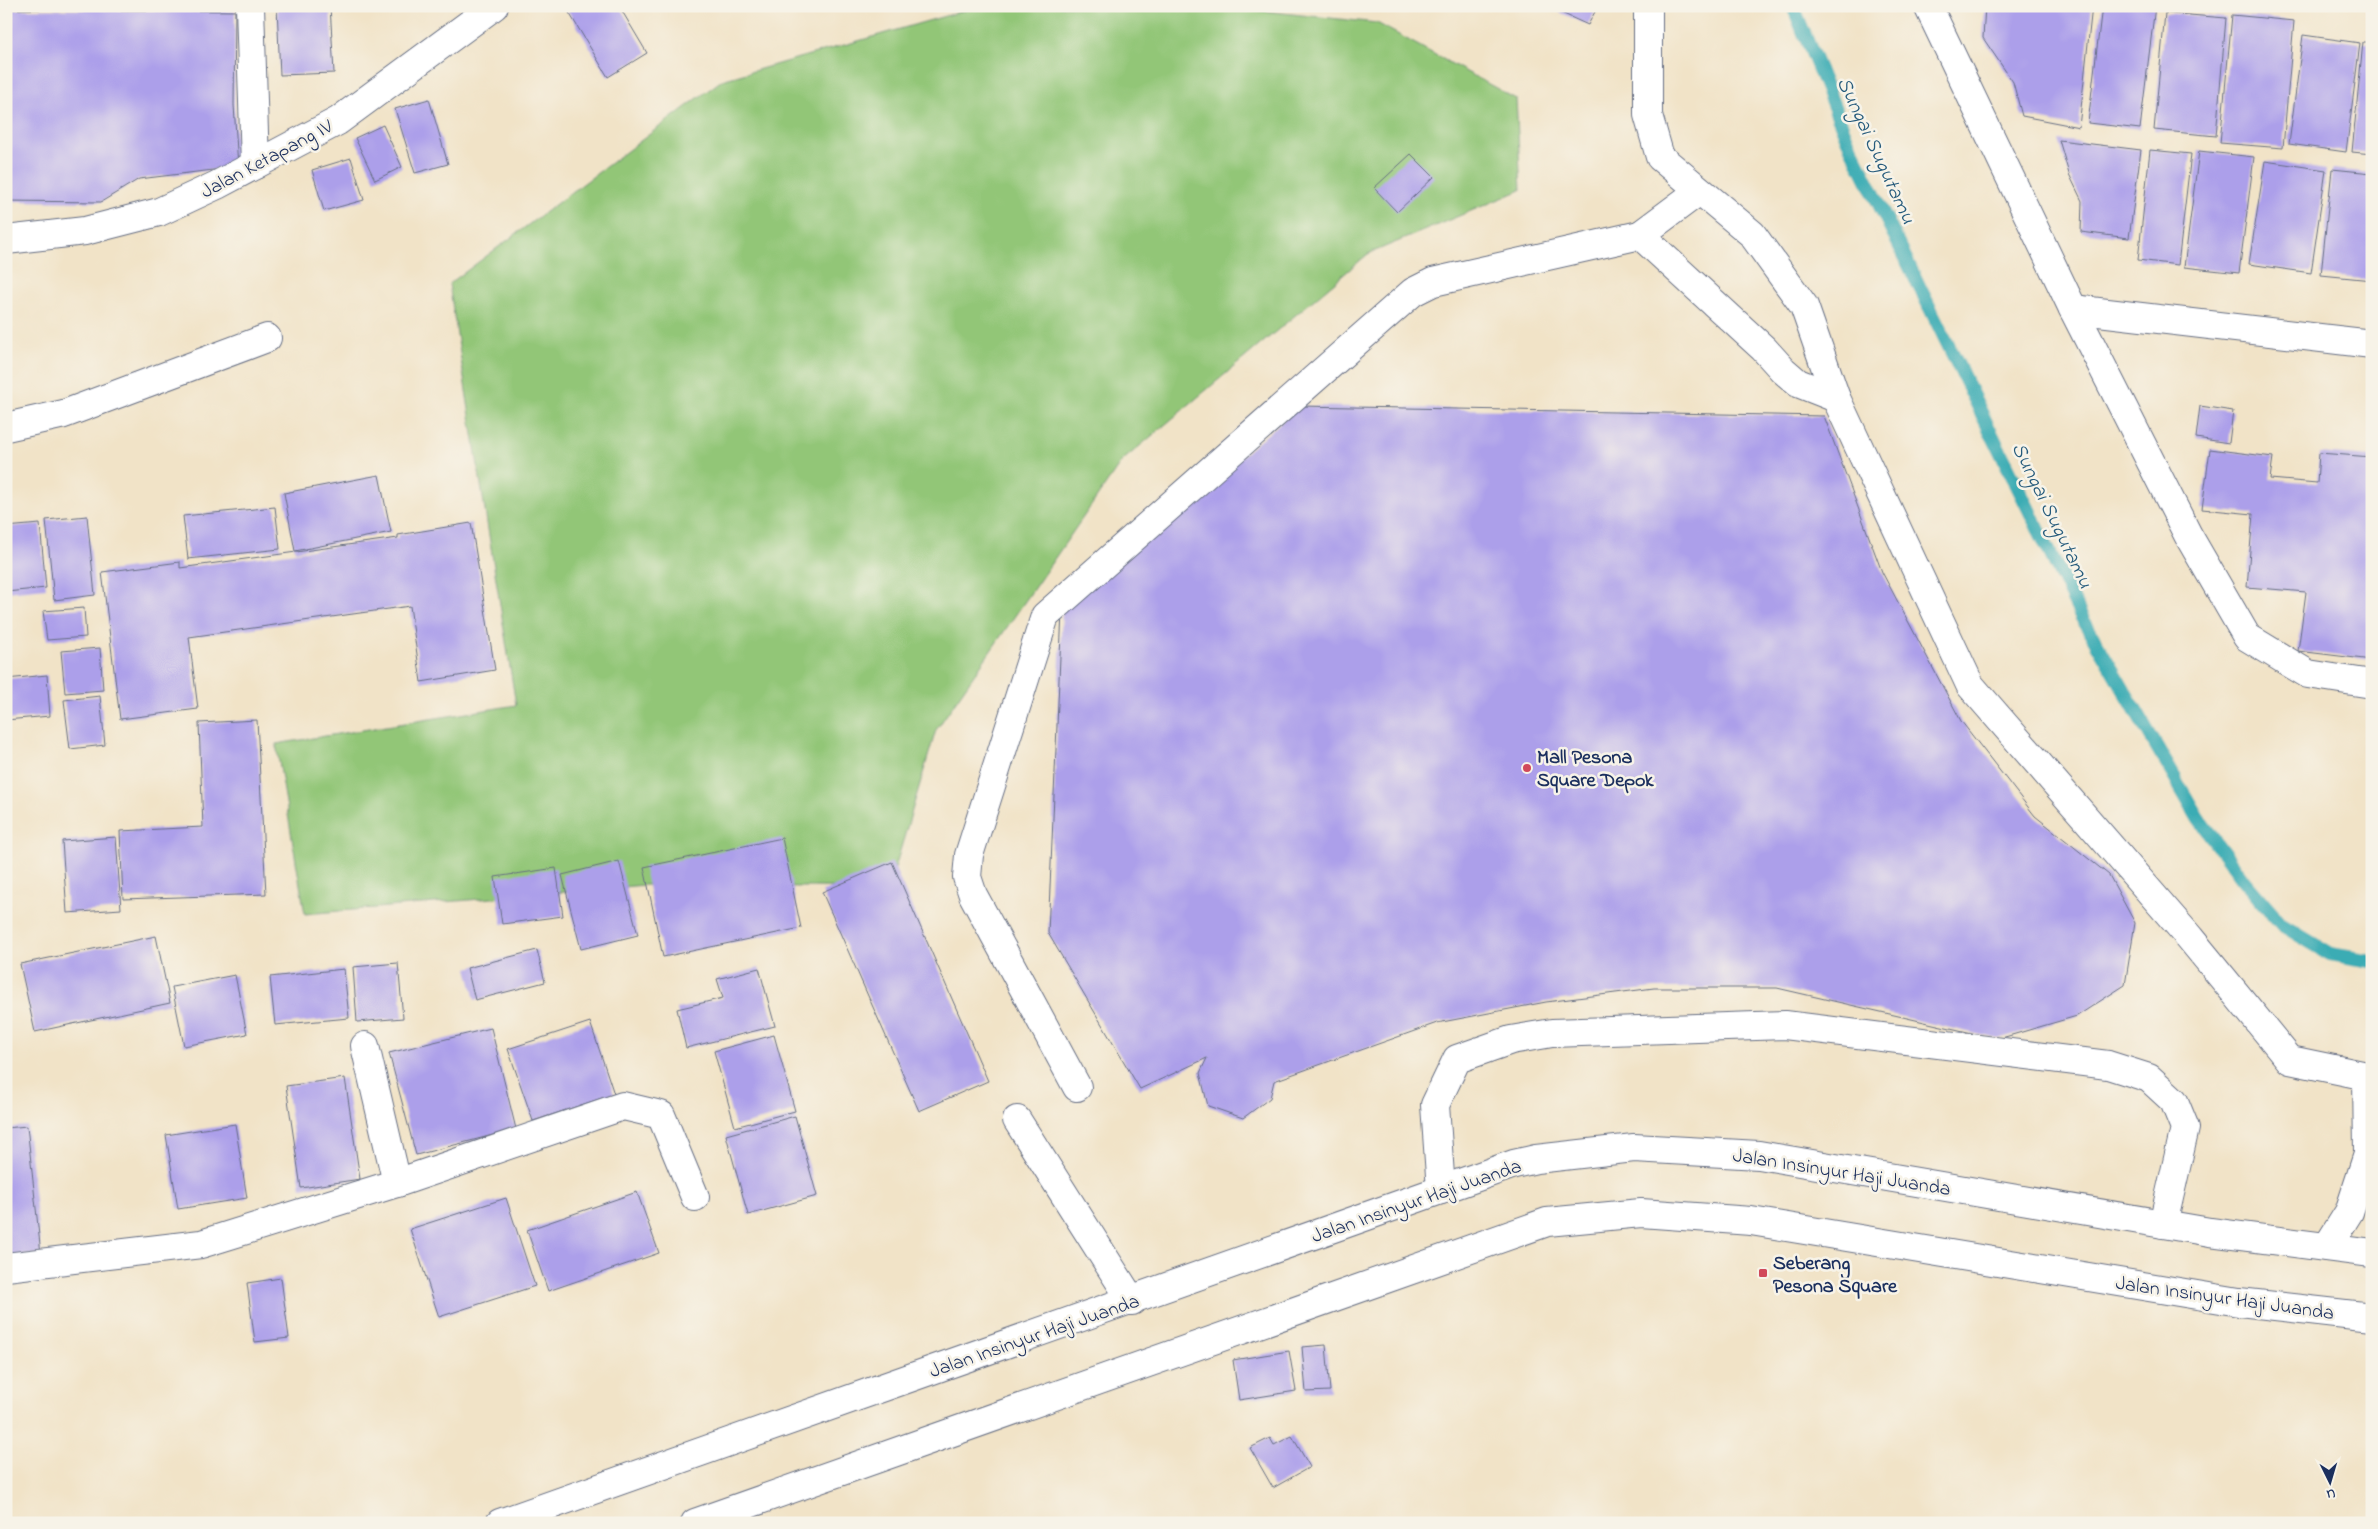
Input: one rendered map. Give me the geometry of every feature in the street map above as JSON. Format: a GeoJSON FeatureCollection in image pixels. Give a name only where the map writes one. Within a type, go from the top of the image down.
{"type":"FeatureCollection","features":[{"type":"Feature","properties":{"kind":"main road"},"geometry":{"type":"LineString","coordinates":[[250,6],[254,165]]}},
{"type":"Feature","properties":{"kind":"main road","name":"Jalan Ketapang IV"},"geometry":{"type":"LineString","coordinates":[[6,240],[85,231],[159,212],[254,165],[338,120],[494,6]]}},
{"type":"Feature","properties":{"kind":"main road"},"geometry":{"type":"LineString","coordinates":[[1648,6],[1648,115],[1660,157],[1752,234],[1804,306],[1836,398],[1970,684],[2190,938],[2290,1060],[2369,1076],[2370,1154],[2349,1212],[2327,1247]]}},
{"type":"Feature","properties":{"kind":"main road"},"geometry":{"type":"LineString","coordinates":[[1928,6],[2073,309],[2188,535],[2247,637],[2308,674],[2372,684]]}},
{"type":"Feature","properties":{"kind":"main road"},"geometry":{"type":"LineString","coordinates":[[1077,1087],[973,895],[967,877],[969,856],[1045,616],[1413,292],[1433,282],[1640,235],[1699,191]]}},
{"type":"Feature","properties":{"kind":"main road"},"geometry":{"type":"LineString","coordinates":[[1640,235],[1764,349],[1798,383],[1836,398]]}},
{"type":"Feature","properties":{"kind":"main road"},"geometry":{"type":"LineString","coordinates":[[2073,309],[2372,344]]}},
{"type":"Feature","properties":{"kind":"main road"},"geometry":{"type":"LineString","coordinates":[[6,427],[64,414],[267,338]]}},
{"type":"Feature","properties":{"kind":"main road"},"geometry":{"type":"LineString","coordinates":[[1441,1190],[1435,1104],[1457,1059],[1511,1040],[1552,1034],[1785,1025],[2108,1065],[2149,1078],[2174,1102],[2185,1128],[2162,1224]]}},
{"type":"Feature","properties":{"kind":"main road"},"geometry":{"type":"LineString","coordinates":[[365,1046],[397,1183]]}},
{"type":"Feature","properties":{"kind":"main road"},"geometry":{"type":"LineString","coordinates":[[6,1267],[201,1244],[397,1183],[623,1106],[661,1115],[695,1197]]}},
{"type":"Feature","properties":{"kind":"main road"},"geometry":{"type":"LineString","coordinates":[[1017,1120],[1132,1301]]}},
{"type":"Feature","properties":{"kind":"main road","name":"Jalan Insinyur Haji Juanda"},"geometry":{"type":"LineString","coordinates":[[500,1523],[1132,1301],[1514,1164],[1536,1159],[1634,1148],[1759,1155],[2162,1224],[2372,1253]]}},
{"type":"Feature","properties":{"kind":"main road","name":"Jalan Insinyur Haji Juanda"},"geometry":{"type":"LineString","coordinates":[[696,1523],[1547,1222],[1641,1214],[1750,1221],[2239,1302],[2372,1317]]}},
{"type":"Feature","properties":{"kind":"green space"},"geometry":{"type":"Polygon","coordinates":[[[980,6],[1217,6],[1377,23],[1516,99],[1521,190],[1368,254],[1122,461],[936,730],[889,888],[645,885],[305,914],[276,744],[516,705],[449,284],[722,80],[980,6]]]}},
{"type":"Feature","properties":{"kind":"building"},"geometry":{"type":"Polygon","coordinates":[[[277,6],[330,6],[334,73],[280,75],[277,6]]]}},
{"type":"Feature","properties":{"kind":"building"},"geometry":{"type":"Polygon","coordinates":[[[565,6],[619,6],[647,53],[608,77],[565,6]]]}},
{"type":"Feature","properties":{"kind":"building"},"geometry":{"type":"Polygon","coordinates":[[[1546,6],[1598,6],[1588,25],[1546,6]]]}},
{"type":"Feature","properties":{"kind":"building"},"geometry":{"type":"Polygon","coordinates":[[[1985,6],[2092,6],[2079,127],[2022,116],[2013,82],[1983,38],[1985,6]]]}},
{"type":"Feature","properties":{"kind":"building"},"geometry":{"type":"Polygon","coordinates":[[[2102,6],[2155,6],[2140,129],[2088,123],[2102,6]]]}},
{"type":"Feature","properties":{"kind":"building"},"geometry":{"type":"Polygon","coordinates":[[[6,9],[235,11],[234,105],[238,167],[139,179],[101,202],[6,201],[6,9]]]}},
{"type":"Feature","properties":{"kind":"building"},"geometry":{"type":"Polygon","coordinates":[[[2165,13],[2226,18],[2216,136],[2154,130],[2165,13]]]}},
{"type":"Feature","properties":{"kind":"building"},"geometry":{"type":"Polygon","coordinates":[[[2232,15],[2294,21],[2283,148],[2220,143],[2232,15]]]}},
{"type":"Feature","properties":{"kind":"building"},"geometry":{"type":"Polygon","coordinates":[[[2303,35],[2360,43],[2346,152],[2289,144],[2303,35]]]}},
{"type":"Feature","properties":{"kind":"building"},"geometry":{"type":"Polygon","coordinates":[[[2363,42],[2372,42],[2372,154],[2352,152],[2363,42]]]}},
{"type":"Feature","properties":{"kind":"building"},"geometry":{"type":"Polygon","coordinates":[[[429,99],[448,164],[415,173],[395,109],[429,99]]]}},
{"type":"Feature","properties":{"kind":"building"},"geometry":{"type":"Polygon","coordinates":[[[383,125],[402,167],[375,180],[355,138],[383,125]]]}},
{"type":"Feature","properties":{"kind":"building"},"geometry":{"type":"Polygon","coordinates":[[[2059,140],[2141,150],[2129,238],[2081,232],[2082,201],[2069,174],[2059,140]]]}},
{"type":"Feature","properties":{"kind":"building"},"geometry":{"type":"Polygon","coordinates":[[[2150,150],[2191,154],[2178,265],[2138,260],[2150,150]]]}},
{"type":"Feature","properties":{"kind":"building"},"geometry":{"type":"Polygon","coordinates":[[[2199,151],[2254,157],[2239,273],[2184,267],[2199,151]]]}},
{"type":"Feature","properties":{"kind":"building"},"geometry":{"type":"Polygon","coordinates":[[[1411,154],[1434,177],[1397,212],[1374,188],[1411,154]]]}},
{"type":"Feature","properties":{"kind":"building"},"geometry":{"type":"Polygon","coordinates":[[[351,158],[364,200],[324,211],[312,170],[351,158]]]}},
{"type":"Feature","properties":{"kind":"building"},"geometry":{"type":"Polygon","coordinates":[[[2265,161],[2326,170],[2311,273],[2249,264],[2265,161]]]}},
{"type":"Feature","properties":{"kind":"building"},"geometry":{"type":"Polygon","coordinates":[[[2332,169],[2372,173],[2372,280],[2321,275],[2332,169]]]}},
{"type":"Feature","properties":{"kind":"building","name":"Mall Pesona Square Depok"},"geometry":{"type":"Polygon","coordinates":[[[1300,406],[1824,416],[1882,572],[1961,721],[2035,816],[2109,875],[2135,923],[2125,985],[2077,1016],[1998,1039],[1777,988],[1654,988],[1546,1002],[1437,1023],[1274,1081],[1270,1098],[1243,1118],[1208,1106],[1200,1073],[1207,1058],[1140,1089],[1048,933],[1062,611],[1300,406]]]}},
{"type":"Feature","properties":{"kind":"building"},"geometry":{"type":"Polygon","coordinates":[[[2200,406],[2233,411],[2229,443],[2196,438],[2200,406]]]}},
{"type":"Feature","properties":{"kind":"building"},"geometry":{"type":"Polygon","coordinates":[[[2210,449],[2273,457],[2270,479],[2317,483],[2319,453],[2372,457],[2372,660],[2298,651],[2306,592],[2247,587],[2253,514],[2202,509],[2210,449]]]}},
{"type":"Feature","properties":{"kind":"building"},"geometry":{"type":"Polygon","coordinates":[[[379,475],[391,532],[295,551],[284,493],[379,475]]]}},
{"type":"Feature","properties":{"kind":"building"},"geometry":{"type":"Polygon","coordinates":[[[275,507],[280,549],[188,559],[183,516],[275,507]]]}},
{"type":"Feature","properties":{"kind":"building"},"geometry":{"type":"Polygon","coordinates":[[[87,516],[95,595],[54,600],[46,520],[87,516]]]}},
{"type":"Feature","properties":{"kind":"building"},"geometry":{"type":"Polygon","coordinates":[[[471,523],[495,670],[421,682],[410,606],[189,637],[198,709],[120,719],[102,572],[180,562],[180,568],[398,538],[398,535],[471,523]]]}},
{"type":"Feature","properties":{"kind":"building"},"geometry":{"type":"Polygon","coordinates":[[[40,524],[46,588],[6,592],[6,527],[40,524]]]}},
{"type":"Feature","properties":{"kind":"building"},"geometry":{"type":"Polygon","coordinates":[[[84,608],[86,637],[47,640],[43,611],[84,608]]]}},
{"type":"Feature","properties":{"kind":"building"},"geometry":{"type":"Polygon","coordinates":[[[100,648],[103,690],[65,693],[61,651],[100,648]]]}},
{"type":"Feature","properties":{"kind":"building"},"geometry":{"type":"Polygon","coordinates":[[[47,675],[50,716],[6,720],[6,679],[47,675]]]}},
{"type":"Feature","properties":{"kind":"building"},"geometry":{"type":"Polygon","coordinates":[[[100,696],[105,745],[70,749],[64,700],[100,696]]]}},
{"type":"Feature","properties":{"kind":"building"},"geometry":{"type":"Polygon","coordinates":[[[257,720],[266,894],[123,899],[120,831],[203,827],[199,723],[257,720]]]}},
{"type":"Feature","properties":{"kind":"building"},"geometry":{"type":"Polygon","coordinates":[[[116,837],[121,909],[67,913],[62,841],[116,837]]]}},
{"type":"Feature","properties":{"kind":"building"},"geometry":{"type":"Polygon","coordinates":[[[782,838],[801,928],[663,957],[644,867],[782,838]]]}},
{"type":"Feature","properties":{"kind":"building"},"geometry":{"type":"Polygon","coordinates":[[[619,861],[638,935],[581,949],[562,875],[619,861]]]}},
{"type":"Feature","properties":{"kind":"building"},"geometry":{"type":"Polygon","coordinates":[[[892,862],[988,1081],[919,1111],[822,892],[892,862]]]}},
{"type":"Feature","properties":{"kind":"building"},"geometry":{"type":"Polygon","coordinates":[[[556,868],[563,916],[502,924],[495,877],[556,868]]]}},
{"type":"Feature","properties":{"kind":"building"},"geometry":{"type":"Polygon","coordinates":[[[156,936],[170,1003],[35,1032],[20,964],[156,936]]]}},
{"type":"Feature","properties":{"kind":"building"},"geometry":{"type":"Polygon","coordinates":[[[537,950],[545,982],[475,1000],[467,968],[537,950]]]}},
{"type":"Feature","properties":{"kind":"building"},"geometry":{"type":"Polygon","coordinates":[[[398,963],[403,1018],[357,1022],[353,967],[398,963]]]}},
{"type":"Feature","properties":{"kind":"building"},"geometry":{"type":"Polygon","coordinates":[[[759,968],[775,1026],[686,1048],[677,1009],[723,998],[717,979],[759,968]]]}},
{"type":"Feature","properties":{"kind":"building"},"geometry":{"type":"Polygon","coordinates":[[[344,969],[349,1018],[275,1025],[270,977],[344,969]]]}},
{"type":"Feature","properties":{"kind":"building"},"geometry":{"type":"Polygon","coordinates":[[[235,975],[247,1034],[184,1046],[172,987],[235,975]]]}},
{"type":"Feature","properties":{"kind":"building"},"geometry":{"type":"Polygon","coordinates":[[[590,1022],[614,1094],[533,1121],[508,1049],[590,1022]]]}},
{"type":"Feature","properties":{"kind":"building"},"geometry":{"type":"Polygon","coordinates":[[[491,1028],[516,1129],[416,1155],[389,1053],[491,1028]]]}},
{"type":"Feature","properties":{"kind":"building"},"geometry":{"type":"Polygon","coordinates":[[[774,1035],[795,1111],[735,1127],[714,1051],[774,1035]]]}},
{"type":"Feature","properties":{"kind":"building"},"geometry":{"type":"Polygon","coordinates":[[[345,1078],[360,1179],[301,1188],[286,1086],[345,1078]]]}},
{"type":"Feature","properties":{"kind":"building"},"geometry":{"type":"Polygon","coordinates":[[[795,1116],[817,1196],[748,1215],[726,1135],[795,1116]]]}},
{"type":"Feature","properties":{"kind":"building"},"geometry":{"type":"Polygon","coordinates":[[[235,1124],[247,1198],[178,1209],[166,1135],[235,1124]]]}},
{"type":"Feature","properties":{"kind":"building"},"geometry":{"type":"Polygon","coordinates":[[[27,1126],[41,1254],[6,1257],[6,1128],[27,1126]]]}},
{"type":"Feature","properties":{"kind":"building"},"geometry":{"type":"Polygon","coordinates":[[[637,1192],[659,1253],[548,1291],[527,1230],[637,1192]]]}},
{"type":"Feature","properties":{"kind":"building"},"geometry":{"type":"Polygon","coordinates":[[[506,1198],[535,1286],[439,1317],[410,1229],[506,1198]]]}},
{"type":"Feature","properties":{"kind":"building"},"geometry":{"type":"Polygon","coordinates":[[[281,1278],[289,1338],[255,1342],[247,1283],[281,1278]]]}},
{"type":"Feature","properties":{"kind":"building"},"geometry":{"type":"Polygon","coordinates":[[[1326,1345],[1330,1391],[1306,1392],[1302,1347],[1326,1345]]]}},
{"type":"Feature","properties":{"kind":"building"},"geometry":{"type":"Polygon","coordinates":[[[1289,1351],[1296,1391],[1239,1400],[1233,1360],[1289,1351]]]}},
{"type":"Feature","properties":{"kind":"building"},"geometry":{"type":"Polygon","coordinates":[[[1292,1436],[1310,1467],[1273,1488],[1250,1448],[1270,1438],[1274,1445],[1292,1436]]]}},
{"type":"Feature","properties":{"kind":"waterway","name":"Sungai Sugutamu"},"geometry":{"type":"LineString","coordinates":[[1793,6],[1848,141],[2081,616],[2198,818],[2244,881],[2282,925],[2330,954],[2372,961]]}},
{"type":"Feature","properties":{"kind":"place","name":"Mall Pesona Square Depok"},"geometry":{"type":"Point","coordinates":[1527,768]}},
{"type":"Feature","properties":{"kind":"place","name":"Seberang Pesona Square"},"geometry":{"type":"Point","coordinates":[1763,1273]}}]}
